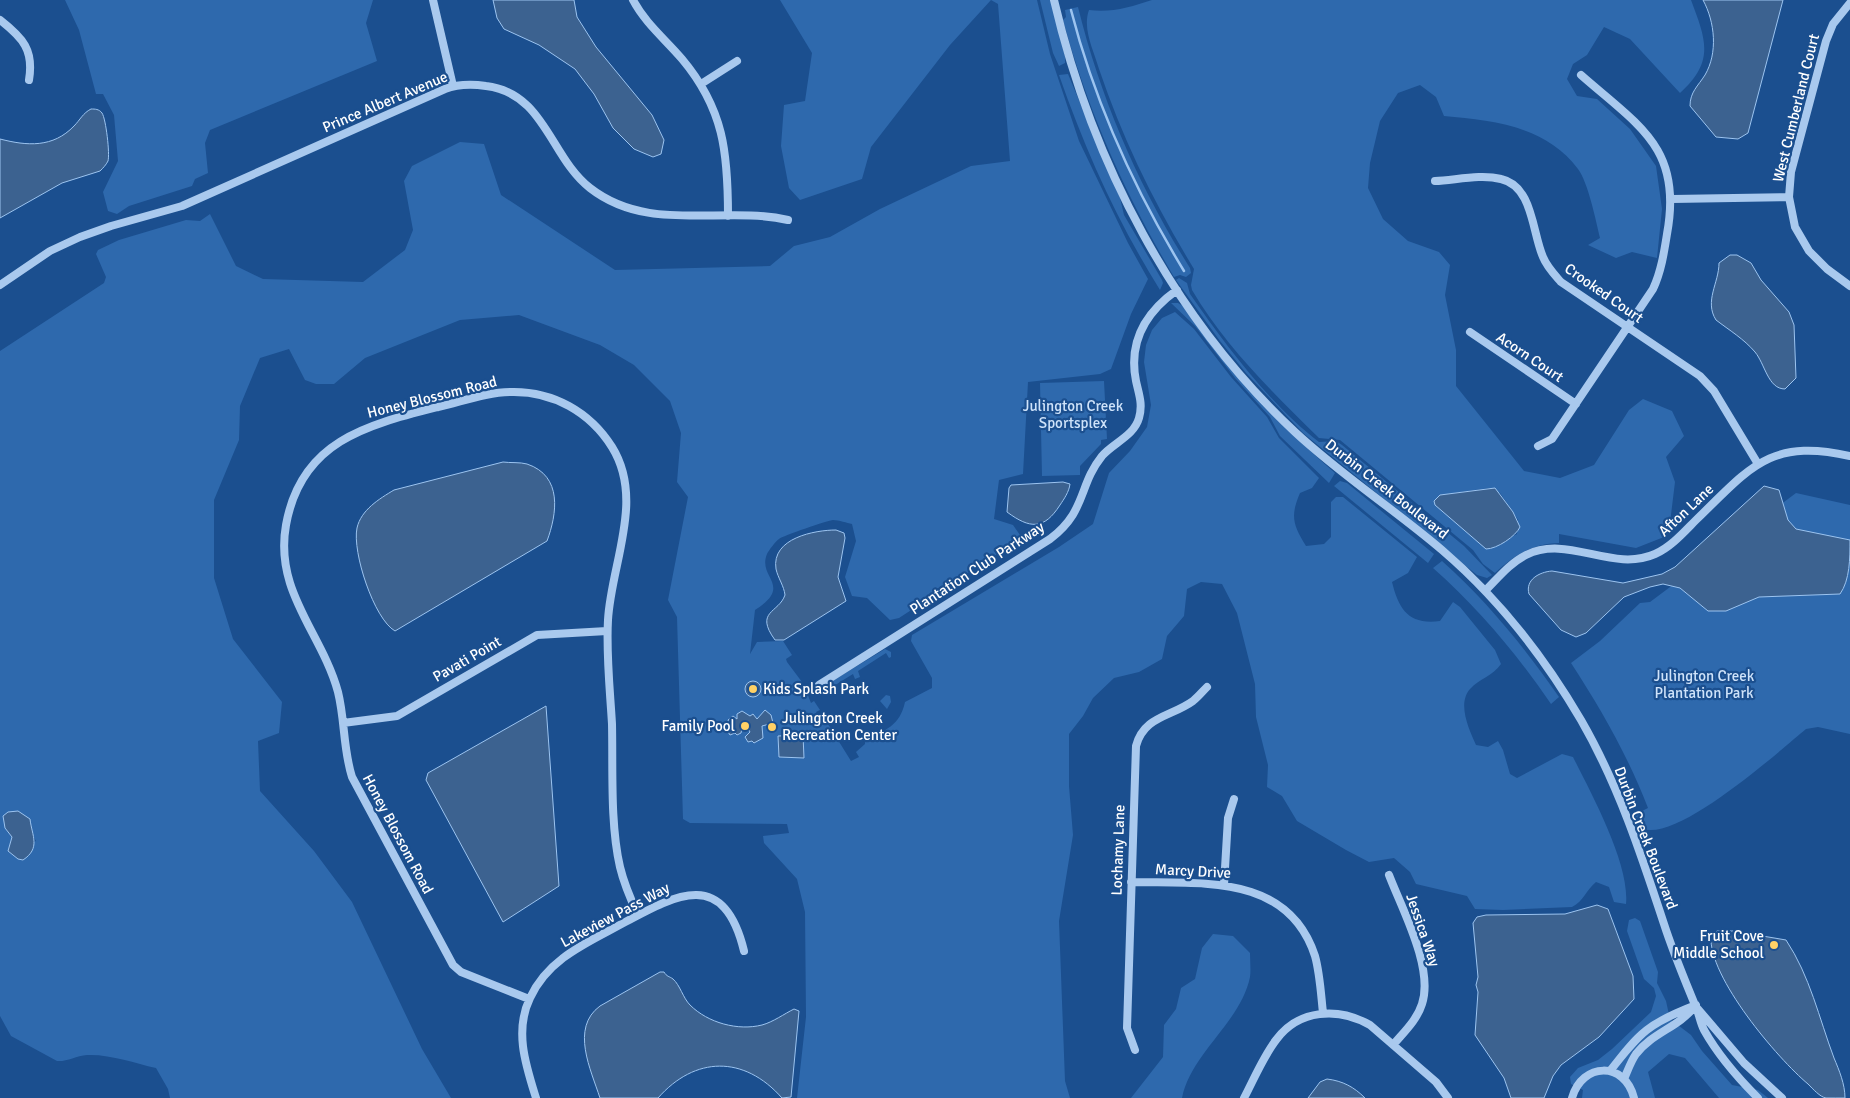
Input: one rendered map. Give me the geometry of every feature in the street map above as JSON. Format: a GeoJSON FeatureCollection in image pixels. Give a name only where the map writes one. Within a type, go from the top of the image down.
{"type":"FeatureCollection","features":[{"type":"Feature","properties":{"kind":"street"},"geometry":{"type":"LineString","coordinates":[[433,0],[453,86]]}},
{"type":"Feature","properties":{"kind":"street"},"geometry":{"type":"LineString","coordinates":[[634,0],[648,22],[701,84],[723,135],[728,176],[728,216]]}},
{"type":"Feature","properties":{"kind":"street","name":"Durbin Creek Boulevard"},"geometry":{"type":"LineString","coordinates":[[1054,0],[1070,62],[1099,142],[1138,224],[1177,290],[1230,361],[1296,432],[1341,472],[1443,551],[1486,590],[1552,675],[1600,754],[1635,838],[1677,964],[1696,1005],[1703,1028],[1718,1051],[1758,1098]]}},
{"type":"Feature","properties":{"kind":"street","name":"West Cumberland Court"},"geometry":{"type":"LineString","coordinates":[[1850,3],[1833,24],[1826,40],[1792,172],[1789,197],[1795,227],[1804,245],[1819,262],[1850,286]]}},
{"type":"Feature","properties":{"kind":"street"},"geometry":{"type":"LineString","coordinates":[[0,20],[16,33],[29,51],[32,64],[28,80]]}},
{"type":"Feature","properties":{"kind":"street"},"geometry":{"type":"LineString","coordinates":[[701,84],[737,61]]}},
{"type":"Feature","properties":{"kind":"street"},"geometry":{"type":"LineString","coordinates":[[1538,446],[1552,439],[1628,327],[1658,278],[1672,199],[1668,175],[1653,143],[1643,130],[1581,75]]}},
{"type":"Feature","properties":{"kind":"street","name":"Prince Albert Avenue"},"geometry":{"type":"LineString","coordinates":[[0,285],[50,251],[80,237],[111,226],[182,206],[453,86],[477,85],[493,87],[526,103],[540,117],[563,158],[576,174],[590,188],[622,206],[638,212],[660,215],[763,216],[788,220]]}},
{"type":"Feature","properties":{"kind":"street","name":"Crooked Court"},"geometry":{"type":"LineString","coordinates":[[1435,181],[1492,178],[1512,183],[1525,198],[1542,256],[1552,273],[1561,282],[1707,383],[1758,464]]}},
{"type":"Feature","properties":{"kind":"street"},"geometry":{"type":"LineString","coordinates":[[1672,199],[1789,197]]}},
{"type":"Feature","properties":{"kind":"street","name":"Plantation Club Parkway"},"geometry":{"type":"LineString","coordinates":[[819,685],[1050,539],[1065,526],[1079,506],[1096,463],[1129,434],[1138,422],[1142,404],[1134,366],[1137,338],[1151,313],[1177,290]]}},
{"type":"Feature","properties":{"kind":"street","name":"Acorn Court"},"geometry":{"type":"LineString","coordinates":[[1470,332],[1576,404]]}},
{"type":"Feature","properties":{"kind":"street","name":"Honey Blossom Road"},"geometry":{"type":"LineString","coordinates":[[529,999],[461,972],[448,959],[352,777],[348,765],[343,723],[333,676],[303,616],[288,577],[285,560],[286,524],[298,490],[316,462],[345,437],[373,424],[508,392],[540,394],[572,406],[601,431],[614,449],[622,469],[627,499],[626,518],[612,584],[607,631],[617,848],[626,888],[638,915]]}},
{"type":"Feature","properties":{"kind":"street","name":"Afton Lane"},"geometry":{"type":"LineString","coordinates":[[1486,590],[1517,560],[1538,550],[1561,549],[1626,561],[1637,560],[1658,553],[1679,537],[1736,482],[1758,464],[1784,453],[1798,450],[1826,451],[1850,456]]}},
{"type":"Feature","properties":{"kind":"street","name":"Pavati Point"},"geometry":{"type":"LineString","coordinates":[[343,723],[397,716],[537,635],[607,631]]}},
{"type":"Feature","properties":{"kind":"street","name":"Lochamy Lane"},"geometry":{"type":"LineString","coordinates":[[1135,1050],[1128,1028],[1136,746],[1138,738],[1148,725],[1192,702],[1207,687]]}},
{"type":"Feature","properties":{"kind":"street"},"geometry":{"type":"LineString","coordinates":[[1224,885],[1228,818],[1234,799]]}},
{"type":"Feature","properties":{"kind":"street","name":"Jessica Way"},"geometry":{"type":"LineString","coordinates":[[1389,875],[1421,958],[1425,980],[1425,992],[1418,1013],[1393,1045]]}},
{"type":"Feature","properties":{"kind":"street","name":"Marcy Drive"},"geometry":{"type":"LineString","coordinates":[[1131,882],[1224,885],[1262,895],[1275,903],[1296,922],[1310,944],[1315,957],[1323,1013]]}},
{"type":"Feature","properties":{"kind":"street","name":"Lakeview Pass Way"},"geometry":{"type":"LineString","coordinates":[[536,1098],[525,1059],[522,1038],[529,999],[555,963],[580,946],[638,915],[667,900],[686,894],[715,901],[726,908],[735,919],[744,951]]}},
{"type":"Feature","properties":{"kind":"street"},"geometry":{"type":"LineString","coordinates":[[1610,1071],[1625,1050],[1648,1028],[1662,1018],[1696,1005]]}},
{"type":"Feature","properties":{"kind":"street"},"geometry":{"type":"LineString","coordinates":[[1624,1078],[1637,1053],[1649,1042],[1686,1018],[1696,1005]]}},
{"type":"Feature","properties":{"kind":"street","name":"Durbin Creek Boulevard"},"geometry":{"type":"LineString","coordinates":[[1696,1005],[1744,1063],[1782,1098]]}},
{"type":"Feature","properties":{"kind":"street"},"geometry":{"type":"LineString","coordinates":[[1244,1098],[1272,1045],[1281,1034],[1297,1022],[1323,1013],[1338,1013],[1359,1019],[1393,1045],[1436,1082],[1448,1098]]}},
{"type":"Feature","properties":{"kind":"street"},"geometry":{"type":"LineString","coordinates":[[1572,1098],[1576,1087],[1586,1075],[1600,1071],[1610,1071],[1624,1078],[1629,1084],[1634,1098]]}},
{"type":"Feature","properties":{"kind":"green space"},"geometry":{"type":"Polygon","coordinates":[[[65,0],[373,0],[366,23],[377,61],[210,130],[205,143],[208,173],[195,179],[192,186],[129,206],[117,214],[108,211],[103,192],[118,161],[114,115],[103,94],[96,94],[79,30],[65,0]]]}},
{"type":"Feature","properties":{"kind":"green space"},"geometry":{"type":"Polygon","coordinates":[[[780,0],[991,0],[950,45],[871,147],[862,179],[800,200],[789,188],[781,146],[784,105],[805,101],[812,53],[780,0]]]}},
{"type":"Feature","properties":{"kind":"green space"},"geometry":{"type":"Polygon","coordinates":[[[991,0],[1037,0],[1050,54],[1079,141],[1128,243],[1148,279],[1131,314],[1111,369],[1100,374],[1028,382],[1023,474],[999,480],[994,519],[1013,525],[1022,538],[899,618],[890,620],[867,598],[852,596],[845,577],[856,541],[852,524],[833,520],[782,537],[767,554],[765,562],[772,582],[772,594],[755,610],[750,654],[757,642],[783,641],[792,655],[786,659],[787,662],[802,682],[799,684],[807,693],[811,703],[814,701],[820,710],[816,712],[825,725],[828,724],[851,761],[859,757],[856,752],[865,744],[865,741],[891,726],[899,717],[905,702],[932,688],[932,678],[911,641],[912,635],[1059,547],[1093,524],[1109,473],[1130,451],[1147,427],[1151,405],[1144,362],[1146,345],[1152,330],[1162,318],[1175,312],[1194,329],[1231,377],[1267,417],[1279,438],[1319,478],[1312,488],[1300,493],[1295,508],[1294,520],[1306,546],[1324,544],[1331,537],[1331,502],[1336,497],[1343,497],[1417,557],[1408,573],[1392,582],[1398,600],[1407,614],[1420,621],[1440,621],[1453,602],[1460,607],[1495,650],[1501,664],[1494,672],[1470,689],[1464,702],[1465,717],[1476,745],[1488,747],[1498,741],[1503,750],[1510,774],[1517,778],[1562,754],[1573,757],[1599,809],[1616,849],[1626,888],[1626,904],[1614,902],[1609,887],[1596,882],[1579,902],[1572,907],[1503,910],[1475,909],[1467,896],[1416,884],[1410,872],[1394,858],[1369,862],[1297,821],[1282,796],[1267,787],[1268,765],[1256,717],[1255,684],[1237,613],[1222,584],[1201,582],[1187,589],[1184,616],[1167,636],[1162,659],[1139,672],[1114,678],[1093,698],[1083,716],[1069,734],[1069,786],[1073,835],[1059,921],[1065,1081],[1070,1098],[797,1098],[806,1017],[805,912],[797,879],[764,843],[763,836],[789,833],[787,824],[690,823],[683,819],[677,617],[668,600],[688,497],[677,482],[681,433],[670,401],[634,365],[600,345],[519,315],[460,320],[365,358],[334,384],[316,384],[305,380],[289,349],[260,358],[240,406],[239,440],[214,500],[214,578],[233,639],[282,702],[279,733],[258,741],[260,791],[314,851],[352,902],[422,1049],[451,1098],[170,1098],[168,1089],[156,1068],[113,1057],[96,1055],[57,1061],[11,1036],[0,1016],[0,351],[104,283],[106,277],[96,254],[98,250],[119,240],[186,220],[200,221],[210,214],[236,266],[263,279],[363,282],[405,250],[413,230],[404,181],[412,166],[460,142],[484,144],[501,195],[615,270],[770,266],[794,246],[830,237],[880,209],[971,166],[1010,161],[998,4],[991,0]],[[30,819],[5,828],[12,837],[8,851],[36,841],[31,832],[30,819]]]}},
{"type":"Feature","properties":{"kind":"green space"},"geometry":{"type":"Polygon","coordinates":[[[1040,0],[1051,0],[1065,56],[1065,63],[1059,66],[1053,53],[1040,0]]]}},
{"type":"Feature","properties":{"kind":"green space"},"geometry":{"type":"Polygon","coordinates":[[[1152,0],[1691,0],[1701,27],[1704,49],[1703,60],[1699,71],[1680,93],[1630,39],[1604,27],[1587,55],[1573,64],[1567,79],[1577,96],[1597,99],[1630,129],[1656,166],[1662,209],[1657,258],[1632,252],[1616,258],[1588,245],[1600,238],[1594,212],[1582,175],[1565,155],[1550,143],[1534,134],[1517,128],[1481,120],[1444,116],[1436,97],[1420,85],[1398,93],[1380,121],[1370,163],[1368,188],[1383,219],[1408,241],[1439,252],[1450,265],[1445,295],[1456,350],[1456,386],[1524,471],[1560,478],[1594,465],[1629,410],[1643,399],[1672,411],[1684,436],[1666,457],[1675,482],[1670,523],[1664,537],[1636,548],[1559,534],[1559,543],[1532,548],[1516,556],[1495,573],[1483,564],[1473,550],[1340,440],[1319,438],[1284,404],[1235,350],[1205,311],[1192,290],[1194,269],[1166,221],[1129,147],[1099,69],[1088,32],[1087,17],[1089,10],[1113,10],[1152,0]],[[1489,488],[1440,495],[1472,536],[1487,549],[1517,534],[1518,520],[1500,493],[1489,488]]]}},
{"type":"Feature","properties":{"kind":"green space"},"geometry":{"type":"Polygon","coordinates":[[[1078,7],[1087,42],[1110,109],[1154,206],[1190,268],[1191,273],[1186,277],[1180,275],[1174,277],[1156,246],[1124,184],[1096,120],[1063,20],[1066,17],[1065,10],[1078,7]]]}},
{"type":"Feature","properties":{"kind":"green space"},"geometry":{"type":"Polygon","coordinates":[[[1068,74],[1120,198],[1124,215],[1162,280],[1163,283],[1160,290],[1116,212],[1091,159],[1059,75],[1068,74]]]}},
{"type":"Feature","properties":{"kind":"green space"},"geometry":{"type":"Polygon","coordinates":[[[1179,278],[1187,283],[1190,294],[1233,353],[1283,410],[1319,442],[1336,441],[1342,445],[1464,546],[1492,575],[1487,578],[1477,575],[1303,433],[1246,373],[1220,341],[1176,280],[1179,278]]]}},
{"type":"Feature","properties":{"kind":"green space"},"geometry":{"type":"Polygon","coordinates":[[[1171,303],[1178,303],[1183,306],[1273,414],[1335,473],[1329,483],[1280,436],[1270,417],[1235,378],[1195,326],[1171,303]]]}},
{"type":"Feature","properties":{"kind":"green space","name":"Julington Creek Sportsplex"},"geometry":{"type":"Polygon","coordinates":[[[1104,381],[1107,439],[1101,440],[1101,444],[1080,466],[1080,475],[1042,476],[1040,383],[1104,381]]]}},
{"type":"Feature","properties":{"kind":"green space"},"geometry":{"type":"Polygon","coordinates":[[[1340,481],[1347,483],[1434,554],[1428,563],[1334,486],[1340,481]]]}},
{"type":"Feature","properties":{"kind":"green space","name":"Julington Creek Plantation Park"},"geometry":{"type":"Polygon","coordinates":[[[1796,493],[1850,505],[1850,734],[1818,727],[1806,729],[1751,774],[1703,809],[1680,822],[1659,829],[1643,829],[1634,815],[1648,808],[1632,770],[1613,733],[1571,663],[1600,641],[1640,603],[1650,602],[1796,493]]]}},
{"type":"Feature","properties":{"kind":"green space"},"geometry":{"type":"Polygon","coordinates":[[[1442,561],[1490,609],[1533,661],[1559,697],[1551,704],[1525,667],[1496,632],[1466,599],[1433,568],[1442,561]]]}},
{"type":"Feature","properties":{"kind":"green space"},"geometry":{"type":"Polygon","coordinates":[[[885,649],[891,652],[891,657],[889,658],[886,653],[858,671],[860,677],[855,679],[853,674],[832,687],[834,693],[828,692],[829,683],[885,649]]]}},
{"type":"Feature","properties":{"kind":"green space"},"geometry":{"type":"Polygon","coordinates":[[[886,695],[890,696],[891,702],[887,709],[880,701],[886,695]]]}},
{"type":"Feature","properties":{"kind":"green space"},"geometry":{"type":"Polygon","coordinates":[[[1635,918],[1640,921],[1658,972],[1657,983],[1666,1001],[1670,1019],[1691,1035],[1702,1051],[1732,1085],[1758,1090],[1768,1098],[1719,1098],[1685,1058],[1669,1054],[1648,1072],[1655,1098],[1582,1098],[1583,1090],[1571,1084],[1570,1077],[1578,1068],[1598,1060],[1651,1012],[1656,996],[1654,988],[1644,979],[1627,931],[1629,920],[1635,918]]]}},
{"type":"Feature","properties":{"kind":"green space"},"geometry":{"type":"Polygon","coordinates":[[[1213,934],[1233,936],[1250,953],[1250,977],[1237,1009],[1195,1066],[1182,1098],[1131,1098],[1163,1057],[1164,1025],[1176,1009],[1181,988],[1195,979],[1202,948],[1213,934]]]}},
{"type":"Feature","properties":{"kind":"shaded area"},"geometry":{"type":"Polygon","coordinates":[[[493,0],[574,0],[577,17],[596,47],[652,115],[664,140],[661,154],[653,157],[634,149],[613,128],[594,94],[575,69],[539,45],[504,29],[497,18],[493,0]]]}},
{"type":"Feature","properties":{"kind":"shaded area"},"geometry":{"type":"Polygon","coordinates":[[[1703,0],[1783,0],[1748,133],[1738,139],[1716,137],[1690,106],[1693,93],[1705,75],[1712,57],[1712,28],[1703,0]]]}},
{"type":"Feature","properties":{"kind":"shaded area"},"geometry":{"type":"Polygon","coordinates":[[[91,109],[101,112],[105,122],[108,161],[100,171],[62,183],[0,218],[0,139],[30,144],[48,142],[66,133],[91,109]]]}},
{"type":"Feature","properties":{"kind":"shaded area"},"geometry":{"type":"Polygon","coordinates":[[[1730,255],[1737,255],[1751,263],[1761,280],[1789,312],[1794,325],[1796,378],[1785,389],[1775,385],[1751,347],[1716,320],[1713,313],[1711,306],[1719,263],[1730,255]]]}},
{"type":"Feature","properties":{"kind":"shaded area"},"geometry":{"type":"Polygon","coordinates":[[[503,462],[527,464],[539,470],[547,477],[552,487],[555,508],[547,541],[395,631],[387,624],[372,599],[361,568],[356,539],[357,528],[362,516],[377,501],[394,490],[503,462]]]}},
{"type":"Feature","properties":{"kind":"shaded area"},"geometry":{"type":"Polygon","coordinates":[[[1063,482],[1070,484],[1069,490],[1054,513],[1042,523],[1030,524],[1023,522],[1007,512],[1009,488],[1011,485],[1063,482]]]}},
{"type":"Feature","properties":{"kind":"shaded area"},"geometry":{"type":"Polygon","coordinates":[[[1764,486],[1779,490],[1788,520],[1796,529],[1850,540],[1848,576],[1840,594],[1759,597],[1726,611],[1708,611],[1680,588],[1663,584],[1624,597],[1586,633],[1576,637],[1561,630],[1529,594],[1529,585],[1534,578],[1552,571],[1623,583],[1662,574],[1675,567],[1764,486]]]}},
{"type":"Feature","properties":{"kind":"shaded area"},"geometry":{"type":"Polygon","coordinates":[[[1495,488],[1513,512],[1520,527],[1506,541],[1486,549],[1435,505],[1434,501],[1440,495],[1495,488]]]}},
{"type":"Feature","properties":{"kind":"shaded area"},"geometry":{"type":"Polygon","coordinates":[[[836,530],[844,533],[845,538],[838,577],[846,601],[784,640],[775,640],[769,630],[767,618],[785,595],[776,569],[776,558],[780,550],[787,543],[806,534],[836,530]]]}},
{"type":"Feature","properties":{"kind":"shaded area","name":"Kids Splash Park"},"geometry":{"type":"Polygon","coordinates":[[[753,681],[761,689],[753,697],[745,689],[753,681]]]}},
{"type":"Feature","properties":{"kind":"shaded area"},"geometry":{"type":"Polygon","coordinates":[[[546,706],[559,886],[503,922],[426,780],[428,773],[546,706]]]}},
{"type":"Feature","properties":{"kind":"shaded area","name":"Family Pool"},"geometry":{"type":"Polygon","coordinates":[[[765,710],[771,715],[773,723],[762,726],[763,738],[754,743],[752,741],[748,742],[745,737],[750,732],[747,727],[742,728],[741,733],[737,735],[735,733],[730,735],[725,727],[729,724],[728,720],[733,716],[737,719],[737,714],[742,711],[750,716],[753,714],[757,719],[765,710]]]}},
{"type":"Feature","properties":{"kind":"shaded area"},"geometry":{"type":"Polygon","coordinates":[[[803,735],[804,758],[779,757],[778,736],[803,735]]]}},
{"type":"Feature","properties":{"kind":"shaded area"},"geometry":{"type":"Polygon","coordinates":[[[18,811],[30,819],[34,841],[32,851],[23,860],[18,859],[8,851],[12,837],[5,828],[3,816],[8,812],[18,811]]]}},
{"type":"Feature","properties":{"kind":"shaded area"},"geometry":{"type":"Polygon","coordinates":[[[1597,905],[1608,909],[1633,976],[1634,999],[1599,1037],[1561,1065],[1553,1076],[1544,1098],[1511,1098],[1504,1078],[1475,1035],[1478,992],[1476,985],[1478,977],[1473,923],[1477,917],[1486,915],[1565,914],[1597,905]]]}},
{"type":"Feature","properties":{"kind":"shaded area"},"geometry":{"type":"Polygon","coordinates":[[[1717,931],[1733,931],[1786,940],[1802,968],[1813,997],[1841,1077],[1845,1098],[1826,1098],[1821,1096],[1795,1072],[1763,1037],[1732,994],[1721,973],[1713,953],[1711,936],[1717,931]]]}},
{"type":"Feature","properties":{"kind":"shaded area"},"geometry":{"type":"Polygon","coordinates":[[[660,972],[664,972],[673,979],[690,1005],[697,1011],[705,1017],[724,1024],[753,1027],[770,1022],[794,1009],[799,1011],[791,1097],[782,1098],[767,1084],[752,1074],[736,1068],[720,1066],[703,1068],[688,1074],[672,1084],[658,1098],[600,1098],[585,1050],[584,1037],[591,1015],[600,1006],[660,972]]]}},
{"type":"Feature","properties":{"kind":"shaded area"},"geometry":{"type":"Polygon","coordinates":[[[1327,1079],[1348,1085],[1365,1098],[1308,1098],[1320,1082],[1327,1079]]]}},
{"type":"Feature","properties":{"kind":"waterway"},"geometry":{"type":"LineString","coordinates":[[1071,10],[1092,78],[1118,145],[1149,209],[1184,271]]}},
{"type":"Feature","properties":{"kind":"place","name":"Kids Splash Park"},"geometry":{"type":"Point","coordinates":[753,689]}},
{"type":"Feature","properties":{"kind":"place","name":"Family Pool"},"geometry":{"type":"Point","coordinates":[745,726]}},
{"type":"Feature","properties":{"kind":"place","name":"Julington Creek Recreation Center"},"geometry":{"type":"Point","coordinates":[772,727]}},
{"type":"Feature","properties":{"kind":"place","name":"Fruit Cove Middle School"},"geometry":{"type":"Point","coordinates":[1774,945]}}]}
